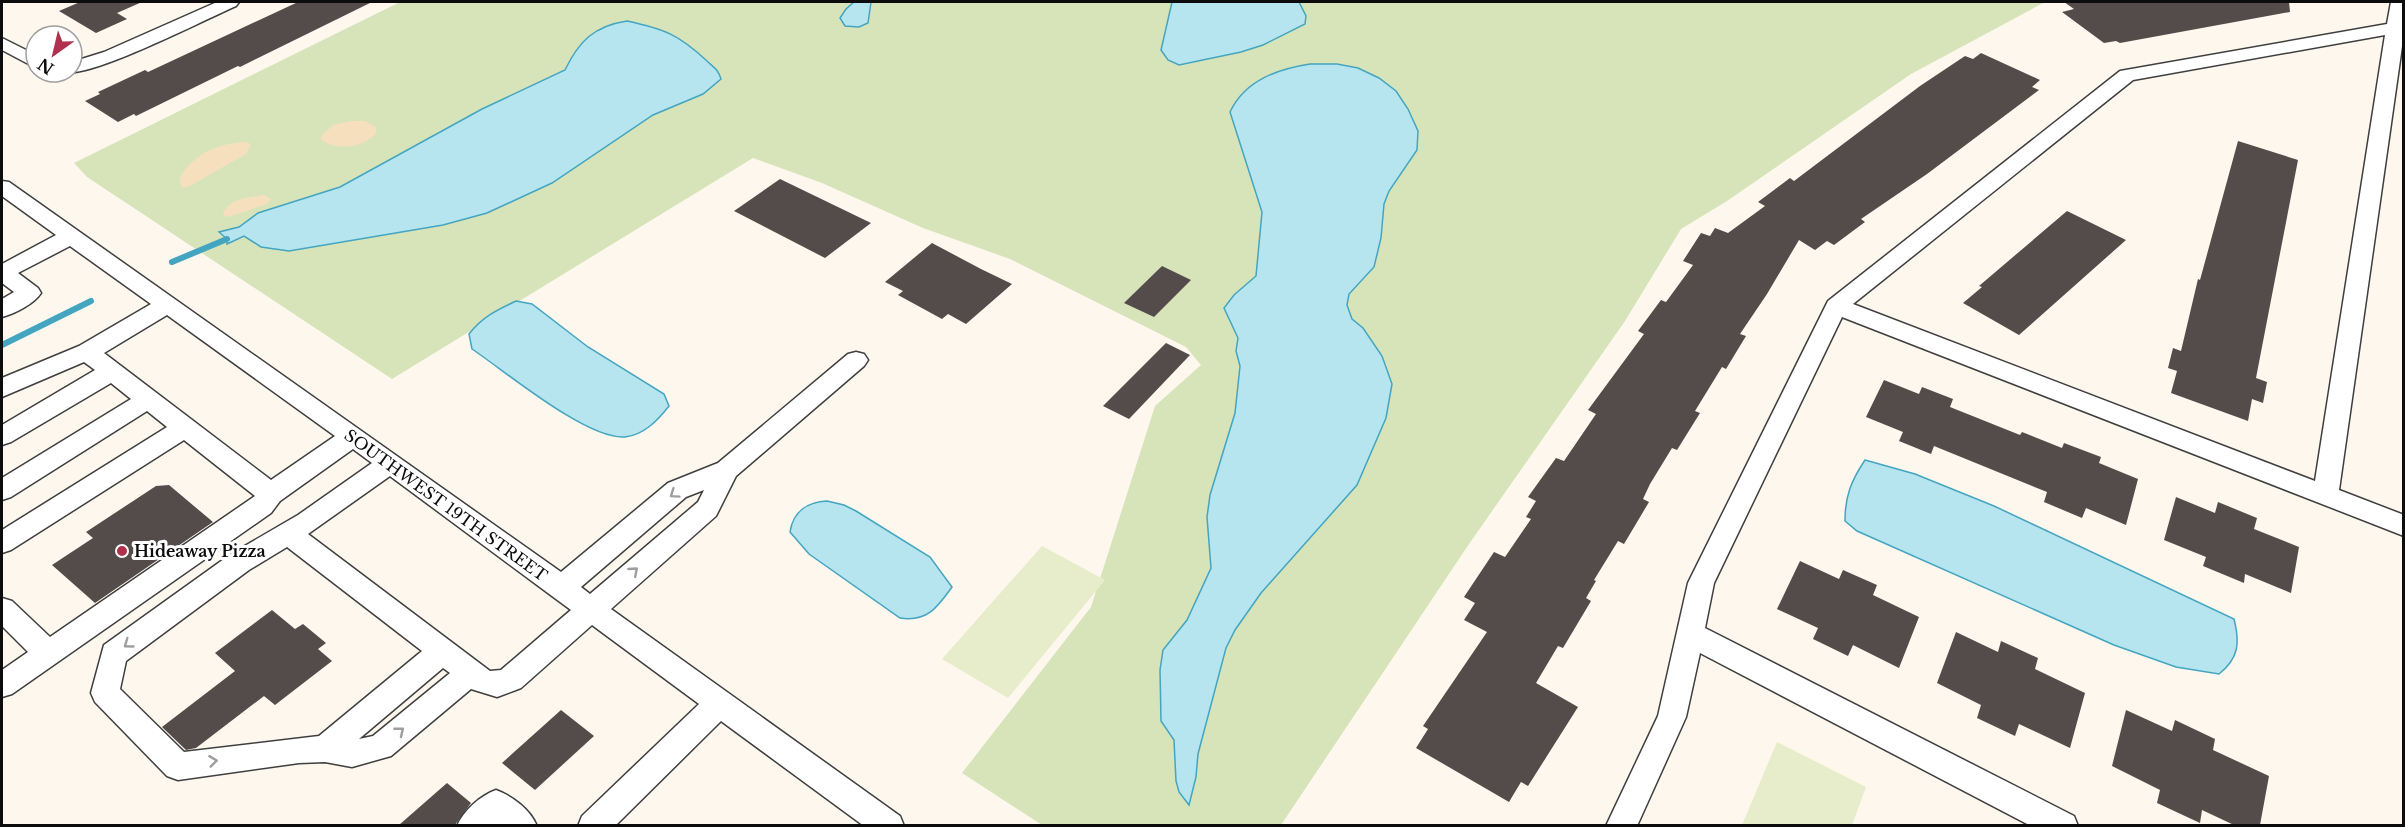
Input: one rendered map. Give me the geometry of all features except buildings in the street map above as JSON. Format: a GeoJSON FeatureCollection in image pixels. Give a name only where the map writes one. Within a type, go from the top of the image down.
{"type":"FeatureCollection","features":[{"type":"Feature","properties":{"kind":"street"},"geometry":{"type":"LineString","coordinates":[[84,66],[230,2]]}},
{"type":"Feature","properties":{"kind":"street"},"geometry":{"type":"LineString","coordinates":[[2326,494],[2399,2]]}},
{"type":"Feature","properties":{"kind":"street"},"geometry":{"type":"LineString","coordinates":[[1622,825],[1672,717],[1701,583],[1836,306],[2127,75],[2394,28]]}},
{"type":"Feature","properties":{"kind":"street"},"geometry":{"type":"LineString","coordinates":[[2,43],[23,62]]}},
{"type":"Feature","properties":{"kind":"street","name":"SOUTHWEST 19TH STREET"},"geometry":{"type":"LineString","coordinates":[[2,187],[390,463],[889,825]]}},
{"type":"Feature","properties":{"kind":"street"},"geometry":{"type":"LineString","coordinates":[[2,309],[30,293],[2,273],[71,236]]}},
{"type":"Feature","properties":{"kind":"street"},"geometry":{"type":"LineString","coordinates":[[2,388],[24,375],[87,352],[167,305]]}},
{"type":"Feature","properties":{"kind":"street"},"geometry":{"type":"LineString","coordinates":[[1836,306],[2326,494],[2403,526]]}},
{"type":"Feature","properties":{"kind":"street"},"geometry":{"type":"LineString","coordinates":[[87,352],[271,494]]}},
{"type":"Feature","properties":{"kind":"street"},"geometry":{"type":"LineString","coordinates":[[561,588],[677,490],[727,470],[856,360]]}},
{"type":"Feature","properties":{"kind":"street"},"geometry":{"type":"LineString","coordinates":[[2,436],[111,372]]}},
{"type":"Feature","properties":{"kind":"street"},"geometry":{"type":"LineString","coordinates":[[2,490],[147,400]]}},
{"type":"Feature","properties":{"kind":"street"},"geometry":{"type":"LineString","coordinates":[[2,543],[184,428]]}},
{"type":"Feature","properties":{"kind":"street"},"geometry":{"type":"LineString","coordinates":[[2,685],[262,506],[271,494],[352,437]]}},
{"type":"Feature","properties":{"kind":"street"},"geometry":{"type":"LineString","coordinates":[[390,463],[288,533],[240,562],[114,654],[105,693],[178,765],[299,750],[325,749],[352,754],[381,747],[471,672]]}},
{"type":"Feature","properties":{"kind":"street"},"geometry":{"type":"LineString","coordinates":[[288,533],[483,682],[497,686],[511,679],[707,509],[727,470]]}},
{"type":"Feature","properties":{"kind":"street"},"geometry":{"type":"LineString","coordinates":[[2,609],[48,653]]}},
{"type":"Feature","properties":{"kind":"street"},"geometry":{"type":"LineString","coordinates":[[1690,634],[2063,825]]}},
{"type":"Feature","properties":{"kind":"street"},"geometry":{"type":"LineString","coordinates":[[325,749],[443,651]]}},
{"type":"Feature","properties":{"kind":"street"},"geometry":{"type":"LineString","coordinates":[[593,825],[720,703]]}},
{"type":"Feature","properties":{"kind":"street"},"geometry":{"type":"LineString","coordinates":[[472,825],[496,804],[522,825]]}},
{"type":"Feature","properties":{"kind":"green space"},"geometry":{"type":"Polygon","coordinates":[[[400,2],[2045,2],[1911,74],[1727,201],[1681,229],[1625,321],[1469,544],[1281,825],[1042,825],[962,773],[1091,607],[1155,406],[1201,365],[1186,347],[1010,259],[923,228],[822,183],[753,158],[392,379],[87,177],[74,163],[400,2]]]}},
{"type":"Feature","properties":{"kind":"green space"},"geometry":{"type":"Polygon","coordinates":[[[1042,546],[1105,580],[1008,698],[942,659],[1042,546]]]}},
{"type":"Feature","properties":{"kind":"green space"},"geometry":{"type":"Polygon","coordinates":[[[1777,742],[1866,787],[1852,825],[1742,825],[1777,742]]]}},
{"type":"Feature","properties":{"kind":"sand"},"geometry":{"type":"Polygon","coordinates":[[[365,121],[376,127],[376,134],[356,145],[342,147],[321,140],[321,136],[333,125],[365,121]]]}},
{"type":"Feature","properties":{"kind":"sand"},"geometry":{"type":"Polygon","coordinates":[[[246,142],[251,144],[246,154],[183,188],[180,177],[200,156],[217,147],[246,142]]]}},
{"type":"Feature","properties":{"kind":"sand"},"geometry":{"type":"Polygon","coordinates":[[[264,195],[271,199],[267,204],[231,216],[226,217],[223,214],[235,202],[264,195]]]}},
{"type":"Feature","properties":{"kind":"water"},"geometry":{"type":"Polygon","coordinates":[[[854,2],[871,2],[868,23],[859,27],[845,26],[840,18],[854,2]]]}},
{"type":"Feature","properties":{"kind":"water"},"geometry":{"type":"Polygon","coordinates":[[[1172,2],[1299,2],[1306,16],[1305,24],[1263,45],[1179,65],[1168,60],[1161,50],[1172,2]]]}},
{"type":"Feature","properties":{"kind":"water"},"geometry":{"type":"Polygon","coordinates":[[[627,21],[661,30],[679,39],[714,67],[721,79],[703,94],[653,115],[552,183],[487,213],[443,225],[289,251],[261,247],[244,236],[227,244],[227,239],[219,232],[239,227],[258,213],[340,187],[482,109],[565,70],[576,51],[589,36],[615,23],[627,21]]]}},
{"type":"Feature","properties":{"kind":"water"},"geometry":{"type":"Polygon","coordinates":[[[1310,64],[1337,64],[1358,68],[1379,78],[1396,91],[1408,109],[1418,131],[1417,150],[1389,191],[1384,204],[1381,238],[1374,267],[1349,294],[1347,305],[1352,319],[1363,328],[1382,356],[1392,384],[1386,418],[1357,485],[1261,593],[1235,630],[1226,648],[1198,754],[1196,777],[1189,805],[1179,792],[1176,781],[1174,740],[1161,721],[1160,670],[1163,650],[1187,620],[1211,568],[1207,517],[1210,495],[1235,413],[1240,366],[1236,351],[1238,338],[1224,308],[1234,295],[1256,276],[1262,212],[1230,112],[1236,101],[1253,84],[1286,69],[1310,64]]]}},
{"type":"Feature","properties":{"kind":"water"},"geometry":{"type":"Polygon","coordinates":[[[516,301],[532,304],[588,347],[664,394],[669,406],[644,430],[625,437],[609,435],[590,428],[547,402],[472,349],[469,334],[474,328],[490,314],[516,301]]]}},
{"type":"Feature","properties":{"kind":"water"},"geometry":{"type":"Polygon","coordinates":[[[1865,460],[1915,474],[1994,506],[2234,619],[2237,643],[2231,662],[2219,674],[2176,667],[2114,645],[1857,531],[1845,521],[1846,504],[1856,475],[1865,460]]]}},
{"type":"Feature","properties":{"kind":"water"},"geometry":{"type":"Polygon","coordinates":[[[827,501],[856,511],[930,557],[952,587],[936,607],[917,618],[900,618],[809,554],[790,532],[794,518],[802,509],[814,503],[827,501]]]}},
{"type":"Feature","properties":{"kind":"waterway"},"geometry":{"type":"LineString","coordinates":[[172,262],[227,239]]}},
{"type":"Feature","properties":{"kind":"waterway"},"geometry":{"type":"LineString","coordinates":[[2,345],[91,301]]}},
{"type":"Feature","properties":{"kind":"place","name":"Hideaway Pizza"},"geometry":{"type":"Point","coordinates":[122,551]}}]}
